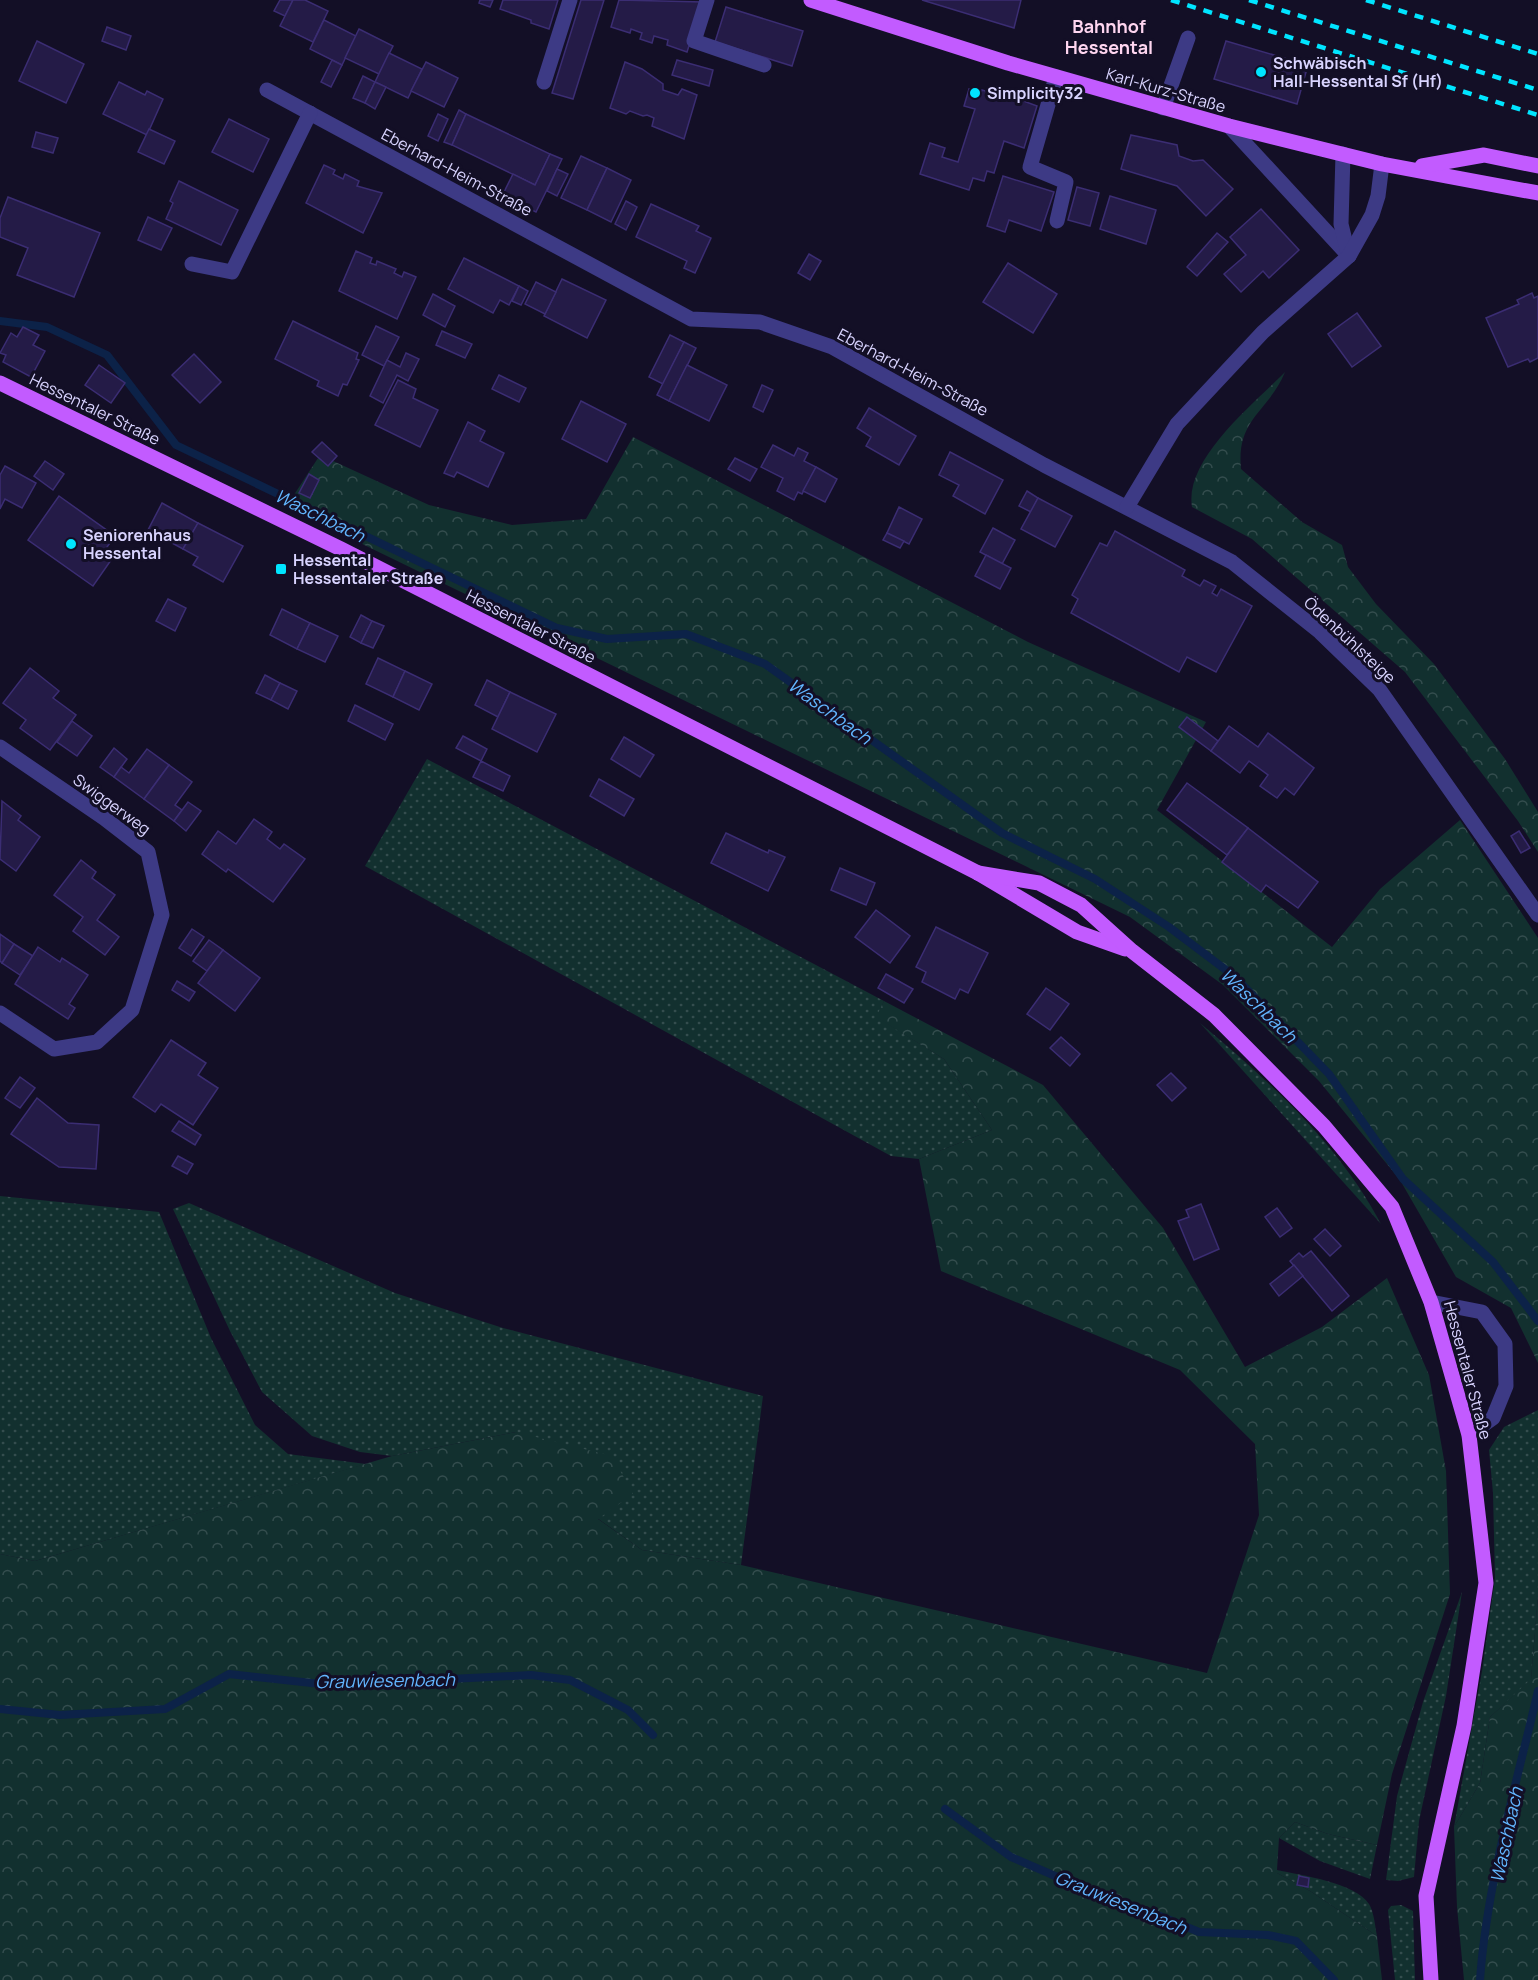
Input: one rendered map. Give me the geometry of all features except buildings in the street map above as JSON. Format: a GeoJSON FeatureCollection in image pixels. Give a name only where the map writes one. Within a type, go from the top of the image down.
{"type":"FeatureCollection","features":[{"type":"Feature","properties":{"kind":"main road","name":"Karl-Kurz-Straße"},"geometry":{"type":"LineString","coordinates":[[811,0],[1056,77],[1229,126],[1382,164],[1538,193]]}},
{"type":"Feature","properties":{"kind":"main road","name":"Karl-Kurz-Straße"},"geometry":{"type":"LineString","coordinates":[[1413,168],[1484,155],[1538,166]]}},
{"type":"Feature","properties":{"kind":"main road","name":"Hessentaler Straße"},"geometry":{"type":"LineString","coordinates":[[0,383],[341,549],[978,873],[1077,932],[1132,951]]}},
{"type":"Feature","properties":{"kind":"main road","name":"Hessentaler Straße"},"geometry":{"type":"LineString","coordinates":[[978,873],[1039,883],[1081,905],[1132,951],[1214,1015],[1324,1126],[1392,1207],[1431,1302],[1469,1435],[1486,1583],[1464,1726],[1426,1896],[1431,1980]]}},
{"type":"Feature","properties":{"kind":"street"},"geometry":{"type":"LineString","coordinates":[[544,82],[570,0]]}},
{"type":"Feature","properties":{"kind":"street"},"geometry":{"type":"LineString","coordinates":[[707,0],[694,41],[764,64]]}},
{"type":"Feature","properties":{"kind":"street"},"geometry":{"type":"LineString","coordinates":[[1163,108],[1188,38]]}},
{"type":"Feature","properties":{"kind":"street"},"geometry":{"type":"LineString","coordinates":[[1056,77],[1030,166],[1066,182],[1057,221]]}},
{"type":"Feature","properties":{"kind":"street","name":"Eberhard-Heim-Straße"},"geometry":{"type":"LineString","coordinates":[[267,90],[691,319],[760,322],[832,347],[1127,507]]}},
{"type":"Feature","properties":{"kind":"street"},"geometry":{"type":"LineString","coordinates":[[192,264],[232,272],[310,113]]}},
{"type":"Feature","properties":{"kind":"street"},"geometry":{"type":"LineString","coordinates":[[1229,126],[1349,256]]}},
{"type":"Feature","properties":{"kind":"street"},"geometry":{"type":"LineString","coordinates":[[1343,154],[1341,224],[1349,256]]}},
{"type":"Feature","properties":{"kind":"street"},"geometry":{"type":"LineString","coordinates":[[1127,507],[1177,424],[1263,332],[1349,256],[1372,215],[1378,196],[1382,164]]}},
{"type":"Feature","properties":{"kind":"street","name":"Ödenbühlsteige"},"geometry":{"type":"LineString","coordinates":[[1127,507],[1232,562],[1320,632],[1379,689],[1538,915]]}},
{"type":"Feature","properties":{"kind":"street","name":"Swiggerweg"},"geometry":{"type":"LineString","coordinates":[[0,747],[104,818],[148,852],[162,915],[132,1010],[97,1042],[54,1049],[0,1013]]}},
{"type":"Feature","properties":{"kind":"street"},"geometry":{"type":"LineString","coordinates":[[1431,1302],[1482,1312],[1505,1344],[1506,1386],[1493,1418],[1469,1435]]}},
{"type":"Feature","properties":{"kind":"green space"},"geometry":{"type":"Polygon","coordinates":[[[1285,372],[1243,438],[1241,469],[1302,522],[1342,545],[1348,567],[1376,604],[1434,664],[1505,759],[1538,812],[1538,852],[1518,821],[1405,672],[1252,539],[1192,507],[1192,489],[1199,470],[1210,452],[1240,416],[1285,372]]]}},
{"type":"Feature","properties":{"kind":"green space"},"geometry":{"type":"Polygon","coordinates":[[[633,437],[1028,642],[1206,722],[1157,810],[1332,947],[1380,889],[1460,820],[1538,938],[1538,1363],[1511,1308],[1456,1277],[1400,1180],[1319,1081],[1223,985],[1130,917],[286,507],[320,455],[429,505],[512,525],[586,519],[633,437]]]}},
{"type":"Feature","properties":{"kind":"green space"},"geometry":{"type":"Polygon","coordinates":[[[427,759],[884,1001],[877,1017],[944,1059],[992,1130],[919,1159],[891,1156],[365,866],[427,759]]]}},
{"type":"Feature","properties":{"kind":"green space"},"geometry":{"type":"Polygon","coordinates":[[[884,1001],[1043,1085],[1163,1228],[1245,1367],[1322,1327],[1387,1278],[1429,1375],[1446,1471],[1450,1594],[1392,1774],[1377,1845],[1328,1834],[1295,1822],[1279,1838],[1277,1870],[1277,1873],[1310,1891],[1377,1936],[1382,1980],[0,1980],[0,1554],[35,1561],[392,1456],[516,1432],[612,1456],[633,1494],[598,1519],[642,1550],[741,1565],[1207,1673],[1259,1515],[1255,1444],[1180,1370],[941,1271],[919,1159],[992,1130],[944,1059],[876,1017],[884,1001]]]}},
{"type":"Feature","properties":{"kind":"green space"},"geometry":{"type":"Polygon","coordinates":[[[1200,1023],[1251,1067],[1323,1140],[1364,1194],[1381,1224],[1200,1023]]]}},
{"type":"Feature","properties":{"kind":"green space"},"geometry":{"type":"Polygon","coordinates":[[[0,1196],[159,1212],[211,1338],[255,1425],[288,1454],[366,1464],[35,1561],[0,1554],[0,1196]]]}},
{"type":"Feature","properties":{"kind":"green space"},"geometry":{"type":"Polygon","coordinates":[[[189,1203],[395,1293],[503,1328],[763,1396],[741,1565],[642,1550],[597,1518],[516,1432],[392,1456],[360,1452],[312,1436],[262,1392],[230,1331],[173,1209],[189,1203]]]}},
{"type":"Feature","properties":{"kind":"green space"},"geometry":{"type":"Polygon","coordinates":[[[1538,1410],[1538,1596],[1531,1680],[1490,1717],[1480,1783],[1454,1827],[1482,1671],[1495,1578],[1493,1493],[1489,1450],[1504,1427],[1538,1410]]]}},
{"type":"Feature","properties":{"kind":"green space"},"geometry":{"type":"Polygon","coordinates":[[[1462,1592],[1446,1696],[1419,1821],[1414,1877],[1398,1881],[1386,1880],[1397,1796],[1423,1702],[1462,1592]]]}},
{"type":"Feature","properties":{"kind":"green space"},"geometry":{"type":"Polygon","coordinates":[[[1538,1596],[1538,1980],[1464,1980],[1457,1907],[1454,1827],[1480,1783],[1490,1717],[1531,1679],[1538,1596]]]}},
{"type":"Feature","properties":{"kind":"green space"},"geometry":{"type":"Polygon","coordinates":[[[1295,1822],[1328,1834],[1377,1845],[1370,1879],[1320,1861],[1279,1838],[1295,1822]]]}},
{"type":"Feature","properties":{"kind":"green space"},"geometry":{"type":"Polygon","coordinates":[[[1277,1870],[1340,1885],[1362,1897],[1371,1907],[1377,1936],[1310,1891],[1277,1873],[1277,1870]]]}},
{"type":"Feature","properties":{"kind":"green space"},"geometry":{"type":"Polygon","coordinates":[[[1401,1905],[1413,1911],[1415,1980],[1395,1980],[1388,1910],[1391,1906],[1401,1905]]]}},
{"type":"Feature","properties":{"kind":"waterway","name":"Waschbach"},"geometry":{"type":"LineString","coordinates":[[0,321],[47,327],[107,355],[176,445],[557,628],[607,639],[686,634],[765,664],[1002,833],[1095,879],[1169,927],[1234,976],[1329,1074],[1403,1179],[1493,1262],[1538,1321]]}},
{"type":"Feature","properties":{"kind":"waterway","name":"Grauwiesenbach"},"geometry":{"type":"LineString","coordinates":[[0,1709],[60,1715],[165,1709],[229,1674],[330,1685],[531,1675],[570,1680],[628,1710],[653,1735]]}},
{"type":"Feature","properties":{"kind":"waterway","name":"Waschbach"},"geometry":{"type":"LineString","coordinates":[[1480,1980],[1496,1871],[1538,1691]]}},
{"type":"Feature","properties":{"kind":"waterway","name":"Grauwiesenbach"},"geometry":{"type":"LineString","coordinates":[[945,1809],[1011,1857],[1111,1900],[1199,1932],[1268,1935],[1296,1941],[1334,1980]]}},
{"type":"Feature","properties":{"kind":"railway"},"geometry":{"type":"LineString","coordinates":[[1171,0],[1538,115]]}},
{"type":"Feature","properties":{"kind":"railway"},"geometry":{"type":"LineString","coordinates":[[1249,0],[1538,90]]}},
{"type":"Feature","properties":{"kind":"railway"},"geometry":{"type":"LineString","coordinates":[[1366,0],[1538,54]]}},
{"type":"Feature","properties":{"kind":"place","name":"Schwäbisch Hall-Hessental Sf (Hf)"},"geometry":{"type":"Point","coordinates":[1261,72]}},
{"type":"Feature","properties":{"kind":"place","name":"Simplicity32"},"geometry":{"type":"Point","coordinates":[975,93]}},
{"type":"Feature","properties":{"kind":"place","name":"Seniorenhaus Hessental"},"geometry":{"type":"Point","coordinates":[71,544]}},
{"type":"Feature","properties":{"kind":"place","name":"Hessental Hessentaler Straße"},"geometry":{"type":"Point","coordinates":[281,569]}},
{"type":"Feature","properties":{"kind":"district","name":"Bahnhof Hessental"},"geometry":{"type":"Point","coordinates":[1109,36]}}]}
